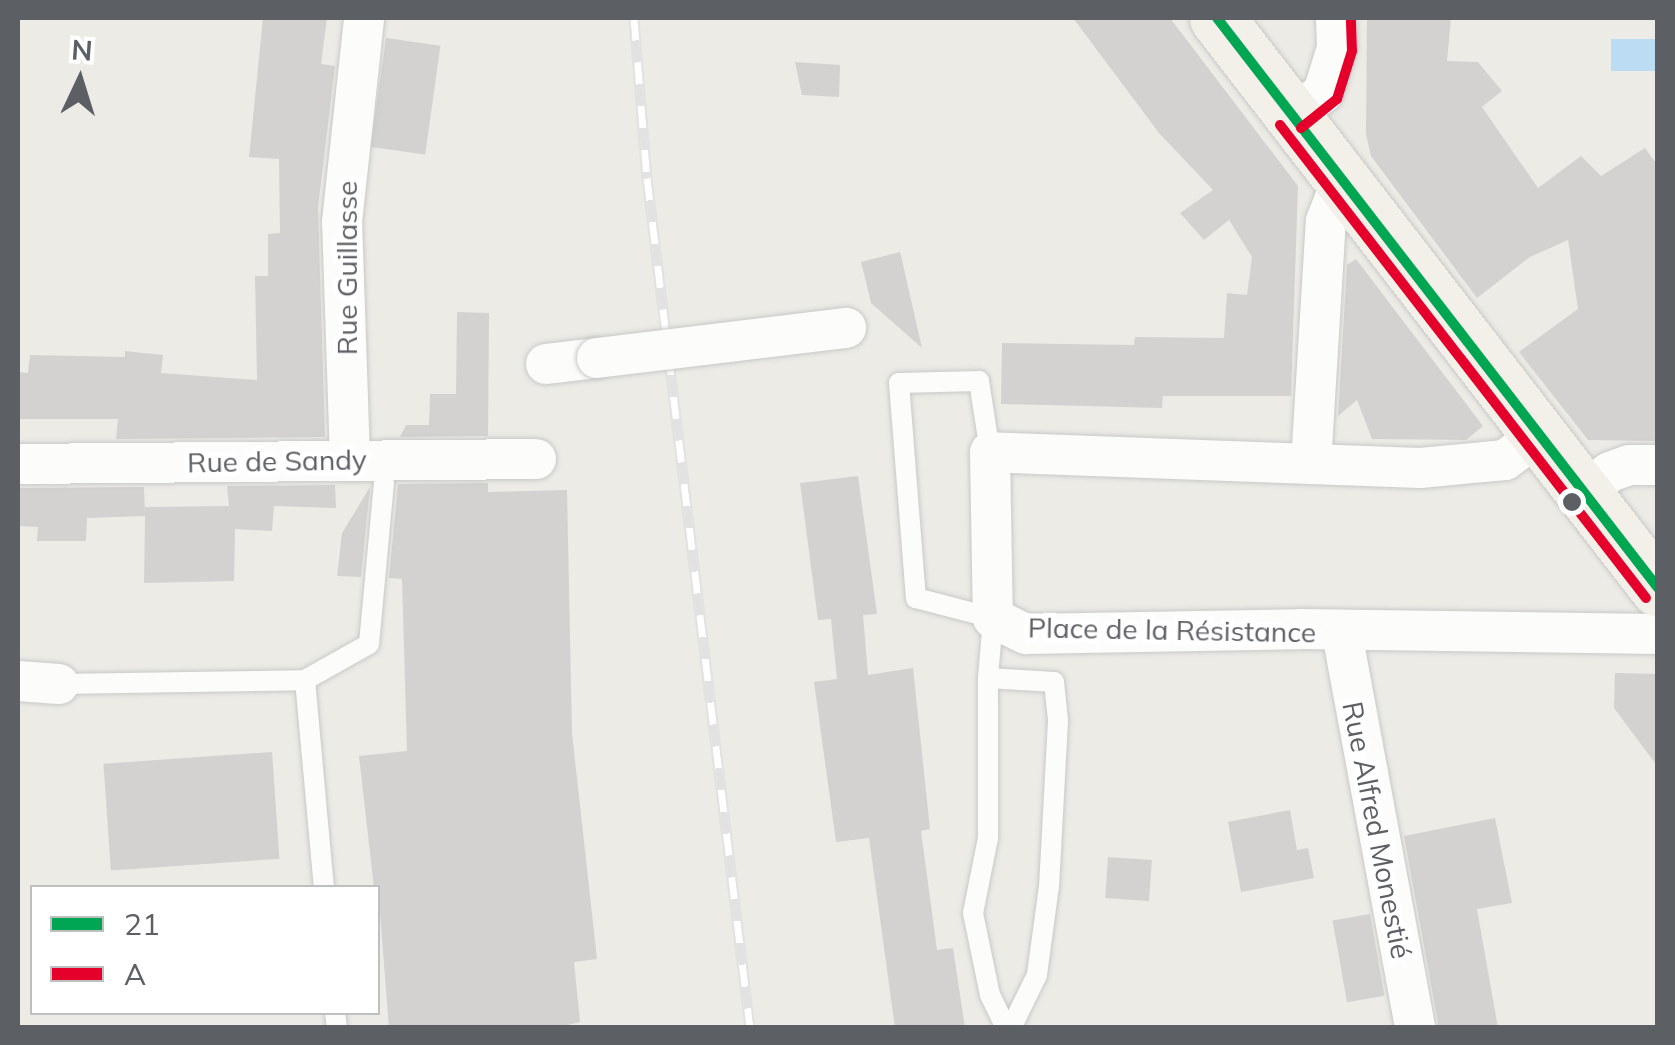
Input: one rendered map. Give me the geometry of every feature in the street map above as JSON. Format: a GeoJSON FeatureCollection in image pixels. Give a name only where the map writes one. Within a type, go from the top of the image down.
{"type":"FeatureCollection","features":[{"type":"Feature","properties":{"kind":"main road"},"geometry":{"type":"LineString","coordinates":[[1217,18],[1658,589]]}},
{"type":"Feature","properties":{"kind":"street","name":"Rue Guillasse"},"geometry":{"type":"LineString","coordinates":[[350,460],[342,222],[364,18]]}},
{"type":"Feature","properties":{"kind":"street"},"geometry":{"type":"LineString","coordinates":[[1292,116],[1323,93],[1337,48],[1336,18]]}},
{"type":"Feature","properties":{"kind":"street"},"geometry":{"type":"LineString","coordinates":[[1311,464],[1326,222],[1342,180]]}},
{"type":"Feature","properties":{"kind":"street"},"geometry":{"type":"LineString","coordinates":[[546,364],[846,328]]}},
{"type":"Feature","properties":{"kind":"street"},"geometry":{"type":"LineString","coordinates":[[990,452],[1420,468],[1505,460],[1538,436]]}},
{"type":"Feature","properties":{"kind":"street","name":"Place de la Résistance"},"geometry":{"type":"LineString","coordinates":[[990,452],[993,618],[1026,634],[1300,629],[1342,633],[1658,634]]}},
{"type":"Feature","properties":{"kind":"street","name":"Rue de Sandy"},"geometry":{"type":"LineString","coordinates":[[18,464],[536,460]]}},
{"type":"Feature","properties":{"kind":"street"},"geometry":{"type":"LineString","coordinates":[[1583,493],[1610,472],[1629,465],[1658,465]]}},
{"type":"Feature","properties":{"kind":"street","name":"Rue Alfred Monestié"},"geometry":{"type":"LineString","coordinates":[[1342,633],[1415,1028]]}},
{"type":"Feature","properties":{"kind":"street"},"geometry":{"type":"LineString","coordinates":[[18,681],[60,684]]}},
{"type":"Feature","properties":{"kind":"lane"},"geometry":{"type":"LineString","coordinates":[[990,452],[979,381],[899,383],[916,598],[993,618],[988,678],[988,838],[973,913],[990,995],[1009,1028]]}},
{"type":"Feature","properties":{"kind":"lane"},"geometry":{"type":"LineString","coordinates":[[60,684],[305,680],[369,644],[384,482]]}},
{"type":"Feature","properties":{"kind":"lane"},"geometry":{"type":"LineString","coordinates":[[988,678],[1054,682],[1058,722],[1049,886],[1037,975],[1009,1028]]}},
{"type":"Feature","properties":{"kind":"lane"},"geometry":{"type":"LineString","coordinates":[[305,680],[324,885]]}},
{"type":"Feature","properties":{"kind":"water"},"geometry":{"type":"Polygon","coordinates":[[[1611,39],[1657,39],[1657,71],[1611,71],[1611,39]]]}},
{"type":"Feature","properties":{"kind":"building"},"geometry":{"type":"Polygon","coordinates":[[[263,18],[327,18],[321,64],[335,66],[318,207],[325,437],[116,439],[118,419],[18,419],[18,372],[28,373],[30,355],[125,357],[125,351],[163,355],[161,373],[257,380],[255,276],[268,276],[268,234],[280,233],[279,159],[249,157],[263,18]]]}},
{"type":"Feature","properties":{"kind":"building"},"geometry":{"type":"Polygon","coordinates":[[[1073,18],[1170,18],[1298,186],[1291,396],[1163,396],[1162,408],[1001,404],[1002,343],[1134,345],[1135,337],[1224,338],[1227,293],[1247,295],[1252,257],[1229,220],[1204,240],[1180,213],[1213,190],[1159,133],[1073,18]]]}},
{"type":"Feature","properties":{"kind":"building"},"geometry":{"type":"Polygon","coordinates":[[[1367,18],[1451,18],[1447,61],[1478,62],[1502,91],[1482,107],[1538,188],[1581,156],[1601,176],[1645,148],[1658,166],[1658,441],[1588,440],[1519,352],[1578,309],[1568,240],[1530,257],[1477,298],[1371,156],[1366,134],[1367,18]]]}},
{"type":"Feature","properties":{"kind":"building"},"geometry":{"type":"Polygon","coordinates":[[[386,38],[440,46],[425,155],[371,147],[386,38]]]}},
{"type":"Feature","properties":{"kind":"building"},"geometry":{"type":"Polygon","coordinates":[[[795,62],[840,65],[839,97],[802,95],[795,62]]]}},
{"type":"Feature","properties":{"kind":"building"},"geometry":{"type":"Polygon","coordinates":[[[900,252],[922,348],[871,303],[861,262],[900,252]]]}},
{"type":"Feature","properties":{"kind":"building"},"geometry":{"type":"Polygon","coordinates":[[[1356,259],[1483,426],[1466,440],[1372,439],[1357,400],[1338,416],[1347,265],[1356,259]]]}},
{"type":"Feature","properties":{"kind":"building"},"geometry":{"type":"Polygon","coordinates":[[[457,312],[489,313],[488,436],[400,437],[406,425],[429,425],[430,394],[456,394],[457,312]]]}},
{"type":"Feature","properties":{"kind":"building"},"geometry":{"type":"Polygon","coordinates":[[[858,476],[877,614],[863,615],[868,675],[913,668],[930,829],[921,831],[937,950],[953,948],[965,1028],[895,1028],[869,838],[836,842],[814,682],[837,679],[831,619],[818,620],[800,483],[858,476]]]}},
{"type":"Feature","properties":{"kind":"building"},"geometry":{"type":"Polygon","coordinates":[[[488,483],[488,492],[567,490],[572,733],[597,959],[574,962],[580,1022],[556,1028],[389,1028],[380,885],[374,885],[359,756],[407,751],[402,579],[389,578],[398,484],[488,483]]]}},
{"type":"Feature","properties":{"kind":"building"},"geometry":{"type":"Polygon","coordinates":[[[335,485],[336,508],[274,506],[272,531],[235,529],[234,581],[144,583],[145,507],[229,506],[227,486],[335,485]]]}},
{"type":"Feature","properties":{"kind":"building"},"geometry":{"type":"Polygon","coordinates":[[[144,487],[145,516],[87,518],[86,541],[37,541],[38,527],[18,526],[18,488],[144,487]]]}},
{"type":"Feature","properties":{"kind":"building"},"geometry":{"type":"Polygon","coordinates":[[[370,487],[361,577],[337,576],[342,533],[370,487]]]}},
{"type":"Feature","properties":{"kind":"building"},"geometry":{"type":"Polygon","coordinates":[[[1615,673],[1658,674],[1658,767],[1614,708],[1615,673]]]}},
{"type":"Feature","properties":{"kind":"building"},"geometry":{"type":"Polygon","coordinates":[[[272,752],[279,859],[111,871],[103,764],[272,752]]]}},
{"type":"Feature","properties":{"kind":"building"},"geometry":{"type":"Polygon","coordinates":[[[1290,810],[1297,850],[1308,848],[1314,878],[1241,892],[1228,822],[1290,810]]]}},
{"type":"Feature","properties":{"kind":"building"},"geometry":{"type":"Polygon","coordinates":[[[1495,818],[1512,903],[1477,909],[1498,1028],[1439,1028],[1404,836],[1495,818]]]}},
{"type":"Feature","properties":{"kind":"building"},"geometry":{"type":"Polygon","coordinates":[[[1108,857],[1152,860],[1149,901],[1105,898],[1108,857]]]}},
{"type":"Feature","properties":{"kind":"building"},"geometry":{"type":"Polygon","coordinates":[[[1370,914],[1384,996],[1347,1002],[1333,921],[1370,914]]]}},
{"type":"Feature","properties":{"kind":"railway"},"geometry":{"type":"LineString","coordinates":[[634,18],[647,178],[750,1028]]}},
{"type":"Feature","properties":{"kind":"transit line","name":"21"},"geometry":{"type":"LineString","coordinates":[[1217,18],[1658,588]]}},
{"type":"Feature","properties":{"kind":"transit line","name":"A"},"geometry":{"type":"LineString","coordinates":[[1301,128],[1337,99],[1352,51],[1351,18]]}},
{"type":"Feature","properties":{"kind":"transit line","name":"A"},"geometry":{"type":"LineString","coordinates":[[1280,125],[1646,598]]}}]}
